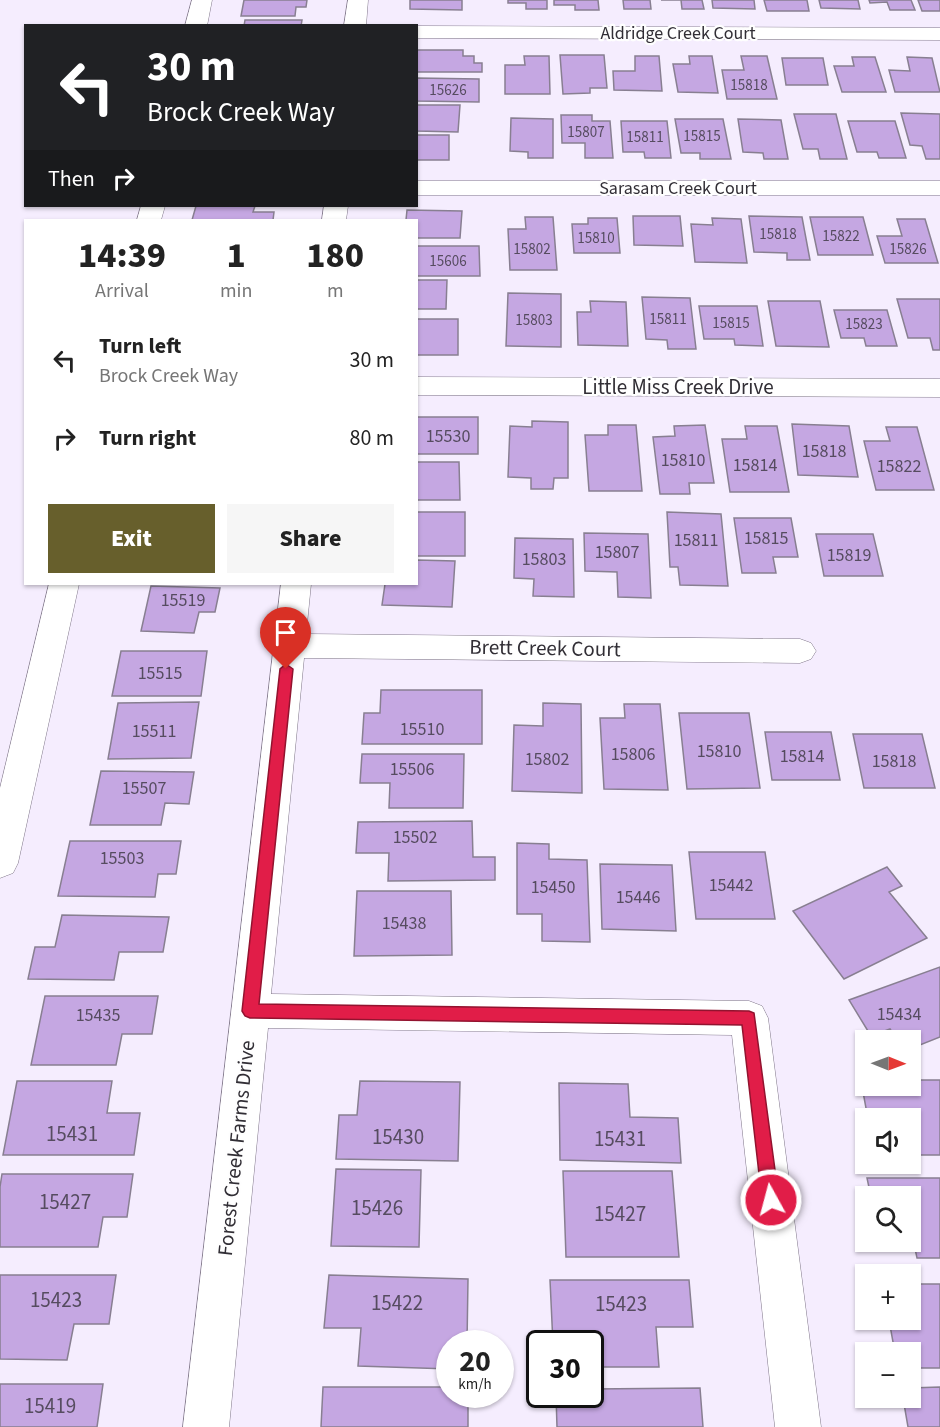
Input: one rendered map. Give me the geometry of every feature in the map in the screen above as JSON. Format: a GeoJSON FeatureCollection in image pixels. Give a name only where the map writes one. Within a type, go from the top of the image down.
{"type":"FeatureCollection","features":[{"type":"Feature","properties":{"kind":"street"},"geometry":{"type":"LineString","coordinates":[[196,24],[202,0]]}},
{"type":"Feature","properties":{"kind":"street"},"geometry":{"type":"LineString","coordinates":[[355,24],[358,0]]}},
{"type":"Feature","properties":{"kind":"street","name":"Aldridge Creek Court"},"geometry":{"type":"LineString","coordinates":[[418,32],[940,34]]}},
{"type":"Feature","properties":{"kind":"street","name":"Sarasam Creek Court"},"geometry":{"type":"LineString","coordinates":[[418,188],[940,189]]}},
{"type":"Feature","properties":{"kind":"street","name":"Little Miss Creek Drive"},"geometry":{"type":"LineString","coordinates":[[418,386],[940,388]]}},
{"type":"Feature","properties":{"kind":"street"},"geometry":{"type":"LineString","coordinates":[[0,863],[64,585]]}},
{"type":"Feature","properties":{"kind":"street","name":"Forest Creek Farms Drive"},"geometry":{"type":"LineString","coordinates":[[206,1427],[296,585]]}},
{"type":"Feature","properties":{"kind":"street","name":"Brett Creek Court"},"geometry":{"type":"LineString","coordinates":[[289,646],[800,651]]}},
{"type":"Feature","properties":{"kind":"street"},"geometry":{"type":"LineString","coordinates":[[250,1011],[749,1018],[798,1427]]}},
{"type":"Feature","properties":{"kind":"building"},"geometry":{"type":"Polygon","coordinates":[[[244,0],[307,0],[306,7],[296,7],[295,16],[241,16],[244,0]]]}},
{"type":"Feature","properties":{"kind":"building"},"geometry":{"type":"Polygon","coordinates":[[[410,0],[462,0],[462,10],[410,9],[410,0]]]}},
{"type":"Feature","properties":{"kind":"building"},"geometry":{"type":"Polygon","coordinates":[[[508,0],[547,0],[547,9],[526,9],[526,3],[508,3],[508,0]]]}},
{"type":"Feature","properties":{"kind":"building"},"geometry":{"type":"Polygon","coordinates":[[[554,0],[598,0],[599,10],[575,10],[575,5],[554,5],[554,0]]]}},
{"type":"Feature","properties":{"kind":"building"},"geometry":{"type":"Polygon","coordinates":[[[623,0],[650,0],[651,9],[624,9],[623,0]]]}},
{"type":"Feature","properties":{"kind":"building"},"geometry":{"type":"Polygon","coordinates":[[[681,0],[702,0],[704,9],[682,9],[681,0]]]}},
{"type":"Feature","properties":{"kind":"building"},"geometry":{"type":"Polygon","coordinates":[[[712,0],[754,0],[755,9],[713,8],[712,0]]]}},
{"type":"Feature","properties":{"kind":"building"},"geometry":{"type":"Polygon","coordinates":[[[764,0],[807,0],[809,11],[767,11],[764,0]]]}},
{"type":"Feature","properties":{"kind":"building"},"geometry":{"type":"Polygon","coordinates":[[[819,0],[858,0],[860,9],[821,8],[819,0]]]}},
{"type":"Feature","properties":{"kind":"building"},"geometry":{"type":"Polygon","coordinates":[[[869,0],[911,0],[915,10],[890,10],[887,2],[870,3],[869,0]]]}},
{"type":"Feature","properties":{"kind":"building"},"geometry":{"type":"Polygon","coordinates":[[[918,0],[940,0],[940,11],[922,11],[918,0]]]}},
{"type":"Feature","properties":{"kind":"building"},"geometry":{"type":"Polygon","coordinates":[[[245,20],[302,20],[301,24],[244,24],[245,20]]]}},
{"type":"Feature","properties":{"kind":"building"},"geometry":{"type":"Polygon","coordinates":[[[418,50],[463,50],[463,56],[474,56],[474,63],[482,63],[482,72],[418,72],[418,50]]]}},
{"type":"Feature","properties":{"kind":"building"},"geometry":{"type":"Polygon","coordinates":[[[560,55],[604,55],[607,88],[590,88],[590,93],[563,94],[560,55]]]}},
{"type":"Feature","properties":{"kind":"building"},"geometry":{"type":"Polygon","coordinates":[[[524,56],[549,56],[550,94],[505,94],[505,65],[525,65],[524,56]]]}},
{"type":"Feature","properties":{"kind":"building"},"geometry":{"type":"Polygon","coordinates":[[[635,56],[659,56],[662,91],[614,90],[613,71],[635,71],[635,56]]]}},
{"type":"Feature","properties":{"kind":"building"},"geometry":{"type":"Polygon","coordinates":[[[689,56],[712,56],[718,93],[678,92],[673,64],[690,64],[689,56]]]}},
{"type":"Feature","properties":{"kind":"building"},"geometry":{"type":"Polygon","coordinates":[[[741,56],[767,56],[777,99],[727,99],[722,70],[744,70],[741,56]]]}},
{"type":"Feature","properties":{"kind":"building"},"geometry":{"type":"Polygon","coordinates":[[[852,57],[875,57],[886,92],[842,92],[834,66],[854,66],[852,57]]]}},
{"type":"Feature","properties":{"kind":"building"},"geometry":{"type":"Polygon","coordinates":[[[907,57],[932,58],[940,92],[895,92],[889,70],[910,71],[907,57]]]}},
{"type":"Feature","properties":{"kind":"building"},"geometry":{"type":"Polygon","coordinates":[[[782,58],[823,58],[828,85],[786,85],[782,58]]]}},
{"type":"Feature","properties":{"kind":"building"},"geometry":{"type":"Polygon","coordinates":[[[418,78],[479,79],[479,102],[418,101],[418,78]]]}},
{"type":"Feature","properties":{"kind":"building"},"geometry":{"type":"Polygon","coordinates":[[[418,105],[460,105],[458,132],[418,131],[418,105]]]}},
{"type":"Feature","properties":{"kind":"building"},"geometry":{"type":"Polygon","coordinates":[[[901,113],[940,114],[940,159],[926,159],[922,146],[910,145],[901,113]]]}},
{"type":"Feature","properties":{"kind":"building"},"geometry":{"type":"Polygon","coordinates":[[[794,114],[836,114],[847,159],[820,159],[818,149],[803,149],[794,114]]]}},
{"type":"Feature","properties":{"kind":"building"},"geometry":{"type":"Polygon","coordinates":[[[561,115],[592,115],[592,121],[610,121],[613,158],[585,158],[585,143],[562,143],[561,115]]]}},
{"type":"Feature","properties":{"kind":"building"},"geometry":{"type":"Polygon","coordinates":[[[511,118],[553,119],[553,158],[528,158],[528,152],[510,151],[511,118]]]}},
{"type":"Feature","properties":{"kind":"building"},"geometry":{"type":"Polygon","coordinates":[[[675,119],[723,119],[731,159],[700,159],[700,153],[681,153],[675,119]]]}},
{"type":"Feature","properties":{"kind":"building"},"geometry":{"type":"Polygon","coordinates":[[[738,119],[781,120],[788,159],[764,159],[763,153],[743,152],[738,119]]]}},
{"type":"Feature","properties":{"kind":"building"},"geometry":{"type":"Polygon","coordinates":[[[621,121],[667,121],[671,158],[645,158],[644,152],[623,152],[621,121]]]}},
{"type":"Feature","properties":{"kind":"building"},"geometry":{"type":"Polygon","coordinates":[[[848,121],[895,121],[906,158],[879,158],[877,152],[857,152],[848,121]]]}},
{"type":"Feature","properties":{"kind":"building"},"geometry":{"type":"Polygon","coordinates":[[[418,135],[449,135],[449,160],[418,160],[418,135]]]}},
{"type":"Feature","properties":{"kind":"building"},"geometry":{"type":"Polygon","coordinates":[[[196,207],[255,207],[253,212],[274,212],[273,219],[192,219],[196,207]]]}},
{"type":"Feature","properties":{"kind":"building"},"geometry":{"type":"Polygon","coordinates":[[[407,210],[462,211],[460,238],[418,238],[418,219],[406,219],[407,210]]]}},
{"type":"Feature","properties":{"kind":"building"},"geometry":{"type":"Polygon","coordinates":[[[633,216],[680,216],[683,246],[634,245],[633,216]]]}},
{"type":"Feature","properties":{"kind":"building"},"geometry":{"type":"Polygon","coordinates":[[[749,216],[802,217],[810,260],[787,260],[787,253],[754,252],[749,216]]]}},
{"type":"Feature","properties":{"kind":"building"},"geometry":{"type":"Polygon","coordinates":[[[525,217],[553,217],[557,270],[510,270],[508,229],[526,229],[525,217]]]}},
{"type":"Feature","properties":{"kind":"building"},"geometry":{"type":"Polygon","coordinates":[[[810,217],[863,217],[873,255],[818,255],[810,217]]]}},
{"type":"Feature","properties":{"kind":"building"},"geometry":{"type":"Polygon","coordinates":[[[588,218],[617,218],[620,253],[574,253],[572,224],[588,224],[588,218]]]}},
{"type":"Feature","properties":{"kind":"building"},"geometry":{"type":"Polygon","coordinates":[[[712,218],[741,219],[747,263],[695,262],[691,224],[713,225],[712,218]]]}},
{"type":"Feature","properties":{"kind":"building"},"geometry":{"type":"Polygon","coordinates":[[[897,219],[925,219],[938,263],[885,263],[877,236],[902,236],[897,219]]]}},
{"type":"Feature","properties":{"kind":"building"},"geometry":{"type":"Polygon","coordinates":[[[418,246],[479,246],[480,276],[418,276],[418,246]]]}},
{"type":"Feature","properties":{"kind":"building"},"geometry":{"type":"Polygon","coordinates":[[[418,280],[447,280],[446,309],[418,309],[418,280]]]}},
{"type":"Feature","properties":{"kind":"building"},"geometry":{"type":"Polygon","coordinates":[[[508,293],[561,294],[561,347],[506,346],[508,293]]]}},
{"type":"Feature","properties":{"kind":"building"},"geometry":{"type":"Polygon","coordinates":[[[642,297],[690,298],[696,349],[668,349],[667,340],[646,339],[642,297]]]}},
{"type":"Feature","properties":{"kind":"building"},"geometry":{"type":"Polygon","coordinates":[[[897,299],[940,299],[940,350],[933,350],[930,338],[908,338],[897,299]]]}},
{"type":"Feature","properties":{"kind":"building"},"geometry":{"type":"Polygon","coordinates":[[[590,301],[626,302],[628,346],[578,345],[577,312],[591,312],[590,301]]]}},
{"type":"Feature","properties":{"kind":"building"},"geometry":{"type":"Polygon","coordinates":[[[768,301],[820,301],[829,347],[776,346],[768,301]]]}},
{"type":"Feature","properties":{"kind":"building"},"geometry":{"type":"Polygon","coordinates":[[[699,306],[757,306],[763,346],[735,345],[734,339],[704,339],[699,306]]]}},
{"type":"Feature","properties":{"kind":"building"},"geometry":{"type":"Polygon","coordinates":[[[834,310],[887,310],[897,346],[866,346],[864,338],[841,338],[834,310]]]}},
{"type":"Feature","properties":{"kind":"building"},"geometry":{"type":"Polygon","coordinates":[[[418,319],[458,319],[458,355],[418,355],[418,319]]]}},
{"type":"Feature","properties":{"kind":"building"},"geometry":{"type":"Polygon","coordinates":[[[418,417],[478,417],[478,454],[418,454],[418,417]]]}},
{"type":"Feature","properties":{"kind":"building"},"geometry":{"type":"Polygon","coordinates":[[[532,421],[568,422],[568,478],[554,478],[553,489],[531,489],[531,478],[508,477],[510,426],[532,427],[532,421]]]}},
{"type":"Feature","properties":{"kind":"building"},"geometry":{"type":"Polygon","coordinates":[[[792,424],[849,426],[858,477],[798,475],[792,424]]]}},
{"type":"Feature","properties":{"kind":"building"},"geometry":{"type":"Polygon","coordinates":[[[608,425],[636,425],[642,491],[589,491],[585,435],[608,435],[608,425]]]}},
{"type":"Feature","properties":{"kind":"building"},"geometry":{"type":"Polygon","coordinates":[[[705,425],[714,483],[689,483],[690,494],[660,494],[653,437],[675,436],[674,426],[705,425]]]}},
{"type":"Feature","properties":{"kind":"building"},"geometry":{"type":"Polygon","coordinates":[[[745,426],[777,426],[789,492],[730,492],[722,439],[747,439],[745,426]]]}},
{"type":"Feature","properties":{"kind":"building"},"geometry":{"type":"Polygon","coordinates":[[[886,427],[917,427],[934,490],[876,490],[864,441],[890,441],[886,427]]]}},
{"type":"Feature","properties":{"kind":"building"},"geometry":{"type":"Polygon","coordinates":[[[418,462],[459,462],[460,500],[418,500],[418,462]]]}},
{"type":"Feature","properties":{"kind":"building"},"geometry":{"type":"Polygon","coordinates":[[[418,512],[465,512],[465,556],[418,556],[418,512]]]}},
{"type":"Feature","properties":{"kind":"building"},"geometry":{"type":"Polygon","coordinates":[[[667,512],[721,514],[728,586],[680,585],[678,567],[670,567],[667,512]]]}},
{"type":"Feature","properties":{"kind":"building"},"geometry":{"type":"Polygon","coordinates":[[[734,518],[791,518],[798,557],[773,557],[776,573],[742,573],[734,518]]]}},
{"type":"Feature","properties":{"kind":"building"},"geometry":{"type":"Polygon","coordinates":[[[584,533],[648,534],[651,598],[618,597],[617,572],[585,571],[584,533]]]}},
{"type":"Feature","properties":{"kind":"building"},"geometry":{"type":"Polygon","coordinates":[[[816,534],[873,534],[883,576],[824,576],[816,534]]]}},
{"type":"Feature","properties":{"kind":"building"},"geometry":{"type":"Polygon","coordinates":[[[515,538],[573,539],[574,597],[533,596],[534,579],[514,578],[515,538]]]}},
{"type":"Feature","properties":{"kind":"building"},"geometry":{"type":"Polygon","coordinates":[[[418,560],[455,561],[452,607],[382,605],[385,585],[418,585],[418,560]]]}},
{"type":"Feature","properties":{"kind":"building"},"geometry":{"type":"Polygon","coordinates":[[[151,586],[220,588],[215,612],[199,612],[194,633],[141,631],[151,586]]]}},
{"type":"Feature","properties":{"kind":"building"},"geometry":{"type":"Polygon","coordinates":[[[121,651],[207,651],[201,696],[112,696],[121,651]]]}},
{"type":"Feature","properties":{"kind":"building"},"geometry":{"type":"Polygon","coordinates":[[[381,690],[482,690],[482,744],[362,744],[364,713],[380,713],[381,690]]]}},
{"type":"Feature","properties":{"kind":"building"},"geometry":{"type":"Polygon","coordinates":[[[199,702],[191,758],[108,759],[118,703],[199,702]]]}},
{"type":"Feature","properties":{"kind":"building"},"geometry":{"type":"Polygon","coordinates":[[[543,703],[581,704],[582,793],[512,791],[514,725],[543,726],[543,703]]]}},
{"type":"Feature","properties":{"kind":"building"},"geometry":{"type":"Polygon","coordinates":[[[624,704],[660,704],[668,790],[604,789],[600,718],[625,718],[624,704]]]}},
{"type":"Feature","properties":{"kind":"building"},"geometry":{"type":"Polygon","coordinates":[[[679,713],[749,713],[760,788],[687,789],[679,713]]]}},
{"type":"Feature","properties":{"kind":"building"},"geometry":{"type":"Polygon","coordinates":[[[765,732],[831,732],[840,780],[772,780],[765,732]]]}},
{"type":"Feature","properties":{"kind":"building"},"geometry":{"type":"Polygon","coordinates":[[[853,734],[922,734],[935,788],[864,788],[853,734]]]}},
{"type":"Feature","properties":{"kind":"building"},"geometry":{"type":"Polygon","coordinates":[[[362,754],[464,754],[463,808],[389,808],[390,783],[360,783],[362,754]]]}},
{"type":"Feature","properties":{"kind":"building"},"geometry":{"type":"Polygon","coordinates":[[[101,771],[194,772],[189,804],[165,803],[161,825],[90,825],[101,771]]]}},
{"type":"Feature","properties":{"kind":"building"},"geometry":{"type":"Polygon","coordinates":[[[472,821],[473,857],[495,857],[495,880],[388,881],[389,853],[356,853],[358,822],[472,821]]]}},
{"type":"Feature","properties":{"kind":"building"},"geometry":{"type":"Polygon","coordinates":[[[70,841],[181,841],[176,874],[158,874],[155,897],[58,896],[70,841]]]}},
{"type":"Feature","properties":{"kind":"building"},"geometry":{"type":"Polygon","coordinates":[[[517,843],[549,844],[549,859],[587,860],[590,942],[542,941],[542,914],[517,914],[517,843]]]}},
{"type":"Feature","properties":{"kind":"building"},"geometry":{"type":"Polygon","coordinates":[[[689,852],[765,852],[775,919],[696,919],[689,852]]]}},
{"type":"Feature","properties":{"kind":"building"},"geometry":{"type":"Polygon","coordinates":[[[600,864],[672,865],[676,931],[602,929],[600,864]]]}},
{"type":"Feature","properties":{"kind":"building"},"geometry":{"type":"Polygon","coordinates":[[[887,867],[902,886],[889,892],[927,938],[844,979],[793,911],[887,867]]]}},
{"type":"Feature","properties":{"kind":"building"},"geometry":{"type":"Polygon","coordinates":[[[357,891],[451,891],[452,955],[354,956],[357,891]]]}},
{"type":"Feature","properties":{"kind":"building"},"geometry":{"type":"Polygon","coordinates":[[[62,915],[169,917],[163,952],[119,952],[114,980],[28,979],[35,947],[55,947],[62,915]]]}},
{"type":"Feature","properties":{"kind":"building"},"geometry":{"type":"Polygon","coordinates":[[[940,967],[940,1037],[921,1045],[921,1030],[867,1030],[849,1000],[940,967]]]}},
{"type":"Feature","properties":{"kind":"building"},"geometry":{"type":"Polygon","coordinates":[[[45,996],[158,996],[152,1034],[122,1034],[116,1065],[31,1065],[45,996]]]}},
{"type":"Feature","properties":{"kind":"building"},"geometry":{"type":"Polygon","coordinates":[[[921,1080],[940,1080],[940,1155],[921,1155],[921,1108],[866,1108],[864,1096],[921,1096],[921,1080]]]}},
{"type":"Feature","properties":{"kind":"building"},"geometry":{"type":"Polygon","coordinates":[[[17,1081],[112,1081],[107,1113],[140,1113],[134,1155],[3,1155],[17,1081]]]}},
{"type":"Feature","properties":{"kind":"building"},"geometry":{"type":"Polygon","coordinates":[[[360,1081],[460,1082],[458,1161],[336,1159],[339,1115],[357,1115],[360,1081]]]}},
{"type":"Feature","properties":{"kind":"building"},"geometry":{"type":"Polygon","coordinates":[[[559,1083],[628,1084],[630,1117],[678,1118],[681,1163],[560,1160],[559,1083]]]}},
{"type":"Feature","properties":{"kind":"building"},"geometry":{"type":"Polygon","coordinates":[[[336,1169],[421,1170],[419,1247],[331,1246],[336,1169]]]}},
{"type":"Feature","properties":{"kind":"building"},"geometry":{"type":"Polygon","coordinates":[[[563,1171],[672,1171],[679,1257],[566,1257],[563,1171]]]}},
{"type":"Feature","properties":{"kind":"building"},"geometry":{"type":"Polygon","coordinates":[[[2,1174],[133,1174],[127,1217],[103,1217],[98,1247],[0,1247],[2,1174]]]}},
{"type":"Feature","properties":{"kind":"building"},"geometry":{"type":"Polygon","coordinates":[[[867,1178],[940,1178],[940,1258],[917,1258],[916,1252],[921,1252],[921,1186],[869,1186],[867,1178]]]}},
{"type":"Feature","properties":{"kind":"building"},"geometry":{"type":"Polygon","coordinates":[[[0,1275],[116,1275],[109,1324],[74,1324],[67,1360],[0,1359],[0,1275]]]}},
{"type":"Feature","properties":{"kind":"building"},"geometry":{"type":"Polygon","coordinates":[[[329,1275],[468,1279],[467,1330],[436,1330],[436,1369],[358,1366],[361,1328],[324,1328],[329,1275]]]}},
{"type":"Feature","properties":{"kind":"building"},"geometry":{"type":"Polygon","coordinates":[[[550,1280],[689,1280],[693,1327],[656,1327],[659,1367],[604,1367],[604,1330],[552,1330],[550,1280]]]}},
{"type":"Feature","properties":{"kind":"building"},"geometry":{"type":"Polygon","coordinates":[[[921,1284],[940,1284],[940,1368],[921,1368],[921,1342],[893,1342],[891,1330],[921,1330],[921,1284]]]}},
{"type":"Feature","properties":{"kind":"building"},"geometry":{"type":"Polygon","coordinates":[[[0,1384],[103,1384],[97,1427],[0,1427],[0,1384]]]}},
{"type":"Feature","properties":{"kind":"building"},"geometry":{"type":"Polygon","coordinates":[[[323,1387],[436,1387],[436,1408],[468,1408],[468,1427],[321,1427],[323,1387]]]}},
{"type":"Feature","properties":{"kind":"building"},"geometry":{"type":"Polygon","coordinates":[[[940,1387],[940,1427],[908,1427],[905,1408],[921,1408],[921,1388],[940,1387]]]}},
{"type":"Feature","properties":{"kind":"building"},"geometry":{"type":"Polygon","coordinates":[[[700,1388],[703,1427],[557,1427],[556,1408],[604,1408],[604,1389],[700,1388]]]}},
{"type":"Feature","properties":{"kind":"route"},"geometry":{"type":"LineString","coordinates":[[286,669],[250,1011],[749,1018],[771,1200]]}}]}
